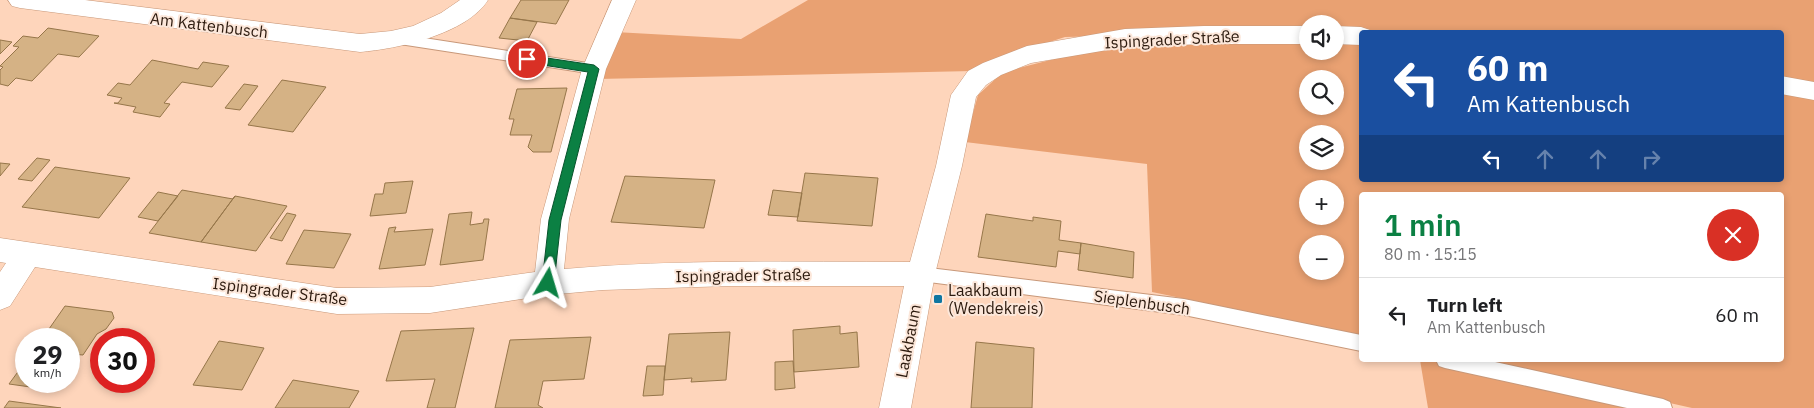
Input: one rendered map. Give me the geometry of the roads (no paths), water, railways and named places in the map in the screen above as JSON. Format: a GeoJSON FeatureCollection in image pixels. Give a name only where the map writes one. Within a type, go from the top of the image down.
{"type":"FeatureCollection","features":[{"type":"Feature","properties":{"kind":"street","name":"Am Kattenbusch"},"geometry":{"type":"LineString","coordinates":[[20,0],[360,43],[413,36],[456,16],[476,0]]}},
{"type":"Feature","properties":{"kind":"street"},"geometry":{"type":"LineString","coordinates":[[548,283],[555,220],[594,69],[624,0]]}},
{"type":"Feature","properties":{"kind":"street","name":"Ispingrader Straße"},"geometry":{"type":"LineString","coordinates":[[0,297],[13,253],[338,301],[430,300],[548,283],[603,278],[728,274],[921,274],[949,166],[964,95],[977,78],[1027,55],[1125,38],[1204,34],[1299,35]]}},
{"type":"Feature","properties":{"kind":"street"},"geometry":{"type":"LineString","coordinates":[[1344,35],[1359,36]]}},
{"type":"Feature","properties":{"kind":"street"},"geometry":{"type":"LineString","coordinates":[[1784,86],[1814,91]]}},
{"type":"Feature","properties":{"kind":"street","name":"Laakbaum"},"geometry":{"type":"LineString","coordinates":[[894,408],[921,274]]}},
{"type":"Feature","properties":{"kind":"lane","name":"Am Kattenbusch"},"geometry":{"type":"LineString","coordinates":[[398,39],[594,69]]}},
{"type":"Feature","properties":{"kind":"lane","name":"Sieplenbusch"},"geometry":{"type":"LineString","coordinates":[[921,274],[1184,307],[1359,343]]}},
{"type":"Feature","properties":{"kind":"lane"},"geometry":{"type":"LineString","coordinates":[[1455,362],[1544,380],[1663,408]]}},
{"type":"Feature","properties":{"kind":"place","name":"Laakbaum (Wendekreis)"},"geometry":{"type":"Point","coordinates":[938,299]}}]}
